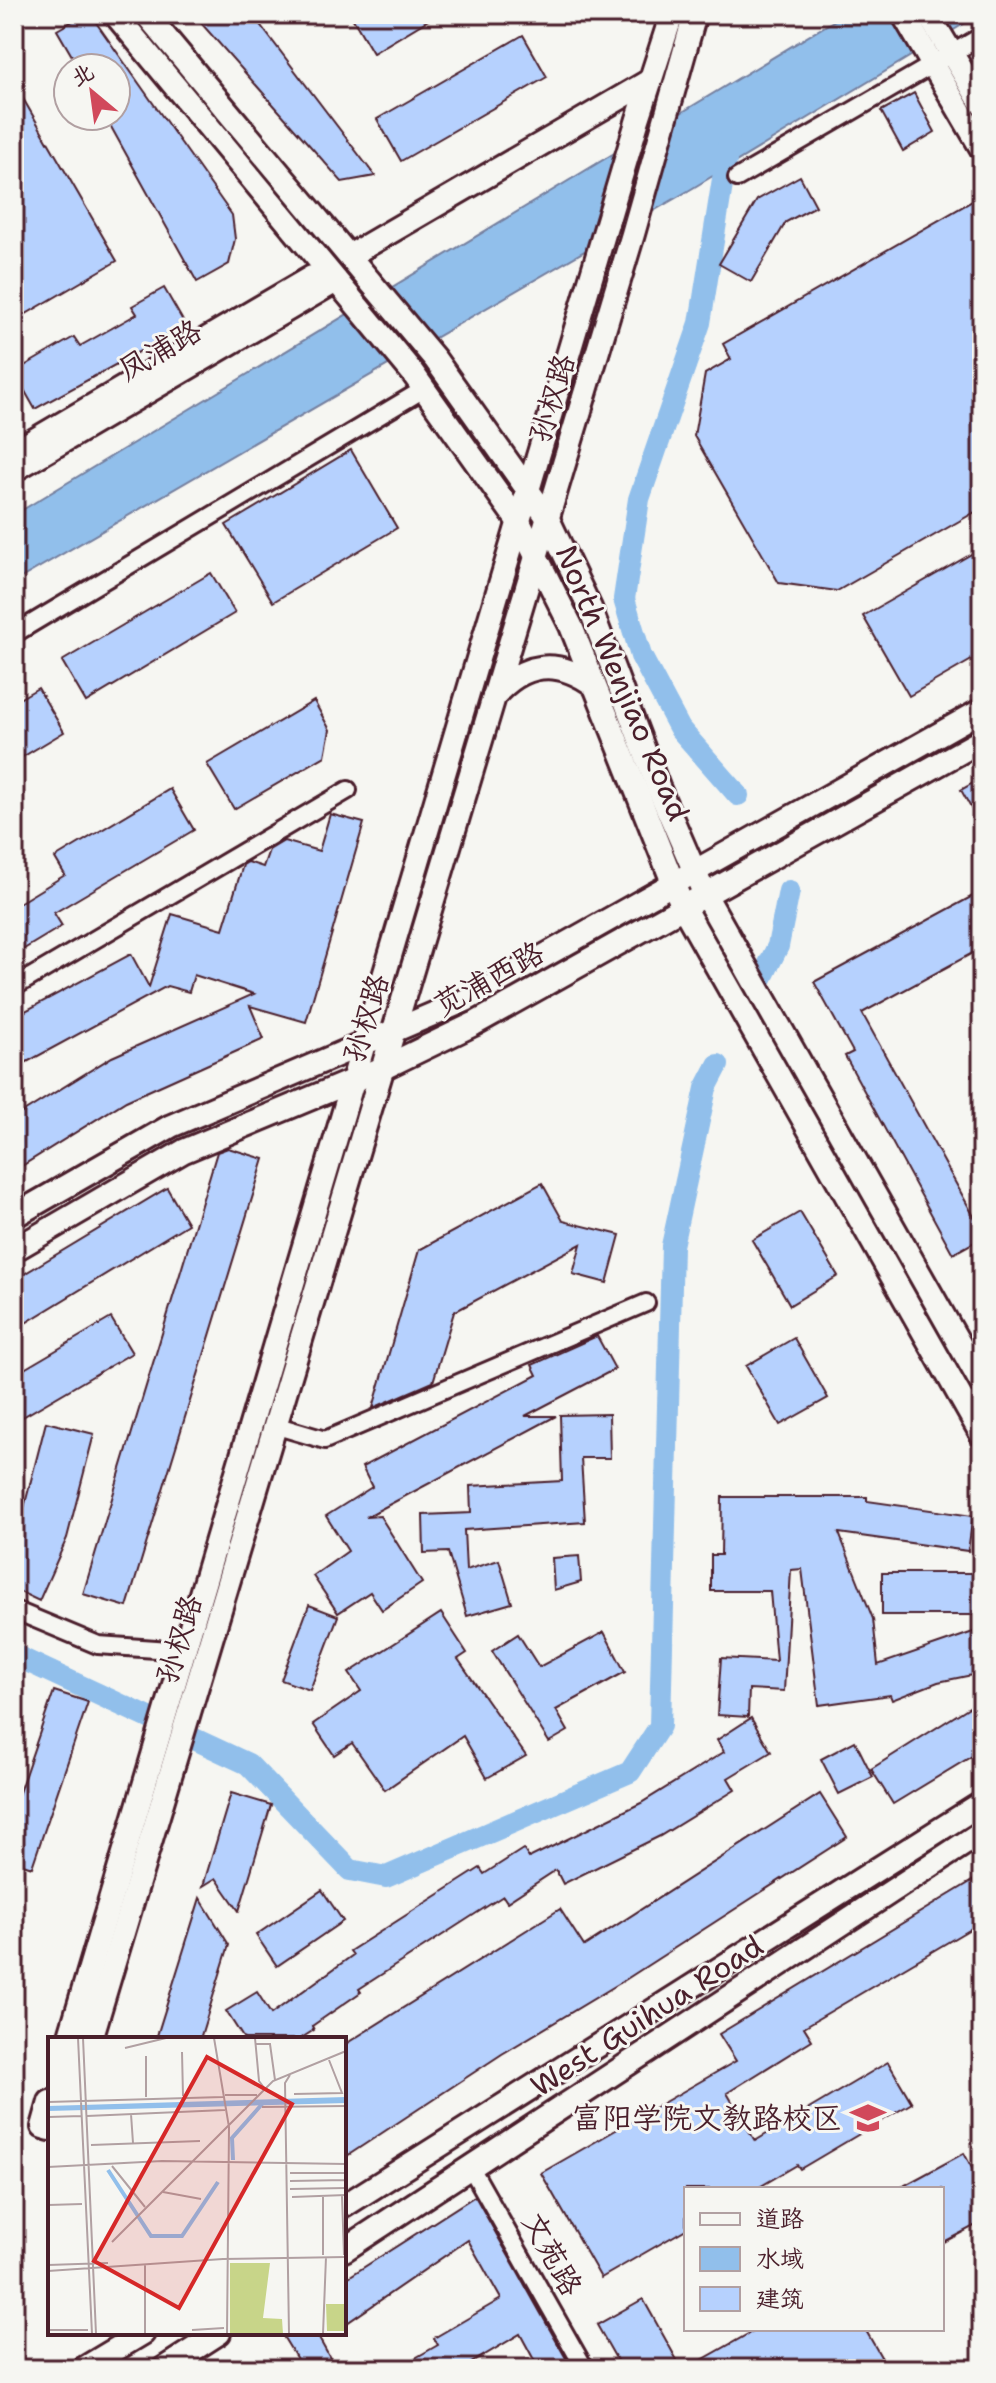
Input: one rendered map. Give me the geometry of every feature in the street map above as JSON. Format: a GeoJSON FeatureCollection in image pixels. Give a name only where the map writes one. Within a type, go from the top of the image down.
{"type":"FeatureCollection","features":[{"type":"Feature","properties":{"kind":"street","name":"North Wenjiao Road"},"geometry":{"type":"LineString","coordinates":[[115,14],[418,381],[520,524],[536,552],[594,685],[682,905],[982,1435]]}},
{"type":"Feature","properties":{"kind":"street","name":"North Wenjiao Road"},"geometry":{"type":"LineString","coordinates":[[146,14],[435,359],[530,489],[547,517],[590,608],[704,893],[982,1384]]}},
{"type":"Feature","properties":{"kind":"street","name":"孙权路"},"geometry":{"type":"LineString","coordinates":[[187,1679],[185,1651],[638,119],[672,14]]}},
{"type":"Feature","properties":{"kind":"street","name":"孙权路"},"geometry":{"type":"LineString","coordinates":[[92,2037],[187,1679],[274,1425],[394,1033],[633,234],[695,14]]}},
{"type":"Feature","properties":{"kind":"street"},"geometry":{"type":"LineString","coordinates":[[903,14],[982,104]]}},
{"type":"Feature","properties":{"kind":"street"},"geometry":{"type":"LineString","coordinates":[[928,14],[943,58],[982,149]]}},
{"type":"Feature","properties":{"kind":"street"},"geometry":{"type":"LineString","coordinates":[[737,178],[982,36]]}},
{"type":"Feature","properties":{"kind":"street"},"geometry":{"type":"LineString","coordinates":[[349,256],[651,80]]}},
{"type":"Feature","properties":{"kind":"street","name":"凤浦路"},"geometry":{"type":"LineString","coordinates":[[14,452],[337,282]]}},
{"type":"Feature","properties":{"kind":"street","name":"凤浦路"},"geometry":{"type":"LineString","coordinates":[[14,470],[337,282]]}},
{"type":"Feature","properties":{"kind":"street"},"geometry":{"type":"LineString","coordinates":[[14,634],[418,381]]}},
{"type":"Feature","properties":{"kind":"street"},"geometry":{"type":"LineString","coordinates":[[493,697],[510,678],[531,668],[577,672],[594,685]]}},
{"type":"Feature","properties":{"kind":"street","name":"苋浦西路"},"geometry":{"type":"LineString","coordinates":[[14,1216],[171,1126],[365,1046],[466,1000],[982,710]]}},
{"type":"Feature","properties":{"kind":"street","name":"苋浦西路"},"geometry":{"type":"LineString","coordinates":[[14,1250],[184,1151],[381,1069],[474,1024],[982,740]]}},
{"type":"Feature","properties":{"kind":"street"},"geometry":{"type":"LineString","coordinates":[[14,987],[348,790]]}},
{"type":"Feature","properties":{"kind":"street"},"geometry":{"type":"LineString","coordinates":[[274,1425],[325,1440],[646,1303]]}},
{"type":"Feature","properties":{"kind":"street"},"geometry":{"type":"LineString","coordinates":[[14,1610],[98,1645],[185,1651]]}},
{"type":"Feature","properties":{"kind":"street","name":"孙权路"},"geometry":{"type":"LineString","coordinates":[[70,2037],[166,1750]]}},
{"type":"Feature","properties":{"kind":"street","name":"West Guihua Road"},"geometry":{"type":"LineString","coordinates":[[346,2205],[982,1803]]}},
{"type":"Feature","properties":{"kind":"street","name":"West Guihua Road"},"geometry":{"type":"LineString","coordinates":[[346,2249],[982,1832]]}},
{"type":"Feature","properties":{"kind":"street"},"geometry":{"type":"LineString","coordinates":[[48,2109],[43,2127],[48,2128]]}},
{"type":"Feature","properties":{"kind":"street","name":"文苑路"},"geometry":{"type":"LineString","coordinates":[[470,2166],[585,2369]]}},
{"type":"Feature","properties":{"kind":"street"},"geometry":{"type":"LineString","coordinates":[[83,2369],[140,2335]]}},
{"type":"Feature","properties":{"kind":"street"},"geometry":{"type":"LineString","coordinates":[[163,2369],[216,2335]]}},
{"type":"Feature","properties":{"kind":"water"},"geometry":{"type":"Polygon","coordinates":[[[845,14],[980,14],[688,191],[14,582],[14,515],[845,14]]]}},
{"type":"Feature","properties":{"kind":"building"},"geometry":{"type":"Polygon","coordinates":[[[90,14],[117,52],[70,52],[57,30],[90,14]]]}},
{"type":"Feature","properties":{"kind":"building"},"geometry":{"type":"Polygon","coordinates":[[[193,14],[252,14],[375,176],[342,182],[193,14]]]}},
{"type":"Feature","properties":{"kind":"building"},"geometry":{"type":"Polygon","coordinates":[[[350,14],[438,14],[373,53],[350,14]]]}},
{"type":"Feature","properties":{"kind":"building"},"geometry":{"type":"Polygon","coordinates":[[[523,35],[547,77],[401,161],[377,119],[523,35]]]}},
{"type":"Feature","properties":{"kind":"building"},"geometry":{"type":"Polygon","coordinates":[[[132,73],[232,215],[235,239],[229,264],[197,282],[114,132],[132,132],[132,73]]]}},
{"type":"Feature","properties":{"kind":"building"},"geometry":{"type":"Polygon","coordinates":[[[14,83],[117,261],[14,321],[14,83]]]}},
{"type":"Feature","properties":{"kind":"building"},"geometry":{"type":"Polygon","coordinates":[[[914,93],[935,132],[903,151],[881,111],[914,93]]]}},
{"type":"Feature","properties":{"kind":"building"},"geometry":{"type":"Polygon","coordinates":[[[800,176],[816,206],[786,222],[751,282],[719,264],[757,200],[800,176]]]}},
{"type":"Feature","properties":{"kind":"building"},"geometry":{"type":"Polygon","coordinates":[[[976,199],[982,210],[982,508],[837,591],[779,583],[694,436],[705,374],[731,359],[723,344],[976,199]]]}},
{"type":"Feature","properties":{"kind":"building"},"geometry":{"type":"Polygon","coordinates":[[[164,288],[186,326],[35,409],[14,372],[74,337],[80,346],[137,314],[132,306],[164,288]]]}},
{"type":"Feature","properties":{"kind":"building"},"geometry":{"type":"Polygon","coordinates":[[[351,450],[397,528],[273,602],[226,525],[351,450]]]}},
{"type":"Feature","properties":{"kind":"building"},"geometry":{"type":"Polygon","coordinates":[[[982,548],[982,654],[909,696],[863,616],[982,548]]]}},
{"type":"Feature","properties":{"kind":"building"},"geometry":{"type":"Polygon","coordinates":[[[211,573],[235,613],[86,702],[62,661],[211,573]]]}},
{"type":"Feature","properties":{"kind":"building"},"geometry":{"type":"Polygon","coordinates":[[[38,688],[64,732],[14,762],[14,702],[38,688]]]}},
{"type":"Feature","properties":{"kind":"building"},"geometry":{"type":"Polygon","coordinates":[[[314,701],[330,730],[325,756],[234,809],[207,764],[314,701]]]}},
{"type":"Feature","properties":{"kind":"building"},"geometry":{"type":"Polygon","coordinates":[[[982,778],[982,828],[961,790],[982,778]]]}},
{"type":"Feature","properties":{"kind":"building"},"geometry":{"type":"Polygon","coordinates":[[[170,789],[194,830],[54,913],[62,926],[14,955],[14,906],[65,875],[55,858],[170,789]]]}},
{"type":"Feature","properties":{"kind":"building"},"geometry":{"type":"Polygon","coordinates":[[[330,814],[364,823],[306,1022],[250,1006],[264,1039],[126,1101],[20,1167],[14,1156],[14,1118],[112,1057],[254,994],[194,975],[189,992],[167,986],[14,1069],[14,1017],[131,954],[149,987],[172,914],[223,929],[243,865],[248,862],[263,867],[269,850],[284,841],[319,851],[330,814]]]}},
{"type":"Feature","properties":{"kind":"building"},"geometry":{"type":"Polygon","coordinates":[[[982,891],[982,948],[862,1013],[982,1231],[982,1238],[953,1254],[845,1056],[853,1052],[814,982],[982,891]]]}},
{"type":"Feature","properties":{"kind":"building"},"geometry":{"type":"Polygon","coordinates":[[[228,1148],[264,1159],[127,1607],[83,1594],[217,1152],[228,1148]]]}},
{"type":"Feature","properties":{"kind":"building"},"geometry":{"type":"Polygon","coordinates":[[[542,1183],[563,1221],[620,1235],[607,1283],[573,1274],[581,1244],[454,1312],[433,1382],[373,1408],[419,1250],[542,1183]]]}},
{"type":"Feature","properties":{"kind":"building"},"geometry":{"type":"Polygon","coordinates":[[[167,1188],[188,1224],[14,1330],[14,1280],[167,1188]]]}},
{"type":"Feature","properties":{"kind":"building"},"geometry":{"type":"Polygon","coordinates":[[[800,1212],[838,1276],[790,1305],[752,1240],[800,1212]]]}},
{"type":"Feature","properties":{"kind":"building"},"geometry":{"type":"Polygon","coordinates":[[[111,1318],[132,1353],[14,1422],[14,1375],[111,1318]]]}},
{"type":"Feature","properties":{"kind":"building"},"geometry":{"type":"Polygon","coordinates":[[[597,1336],[615,1369],[525,1416],[556,1416],[366,1517],[380,1516],[422,1583],[382,1610],[370,1592],[338,1613],[313,1576],[348,1551],[326,1516],[372,1487],[362,1467],[537,1375],[532,1365],[597,1336]]]}},
{"type":"Feature","properties":{"kind":"building"},"geometry":{"type":"Polygon","coordinates":[[[794,1338],[828,1398],[780,1425],[746,1366],[794,1338]]]}},
{"type":"Feature","properties":{"kind":"building"},"geometry":{"type":"Polygon","coordinates":[[[609,1414],[610,1458],[581,1458],[585,1522],[464,1530],[466,1570],[499,1560],[512,1603],[467,1616],[448,1552],[424,1553],[423,1515],[471,1513],[470,1486],[562,1481],[560,1415],[609,1414]]]}},
{"type":"Feature","properties":{"kind":"building"},"geometry":{"type":"Polygon","coordinates":[[[46,1422],[94,1434],[67,1538],[39,1601],[14,1589],[14,1530],[18,1531],[46,1422]]]}},
{"type":"Feature","properties":{"kind":"building"},"geometry":{"type":"Polygon","coordinates":[[[722,1497],[867,1497],[867,1501],[973,1516],[968,1551],[839,1533],[873,1619],[878,1665],[982,1629],[982,1673],[938,1682],[892,1700],[890,1695],[819,1705],[802,1569],[791,1570],[784,1691],[749,1689],[748,1717],[717,1715],[721,1658],[776,1661],[770,1591],[711,1591],[711,1555],[721,1555],[722,1497]]]}},
{"type":"Feature","properties":{"kind":"building"},"geometry":{"type":"Polygon","coordinates":[[[579,1556],[581,1582],[554,1590],[552,1558],[579,1556]]]}},
{"type":"Feature","properties":{"kind":"building"},"geometry":{"type":"Polygon","coordinates":[[[882,1573],[982,1573],[982,1615],[882,1615],[882,1573]]]}},
{"type":"Feature","properties":{"kind":"building"},"geometry":{"type":"Polygon","coordinates":[[[309,1605],[338,1616],[310,1690],[281,1680],[309,1605]]]}},
{"type":"Feature","properties":{"kind":"building"},"geometry":{"type":"Polygon","coordinates":[[[441,1613],[467,1653],[458,1659],[526,1756],[487,1778],[463,1736],[385,1790],[352,1743],[334,1755],[313,1724],[361,1691],[349,1673],[441,1613]]]}},
{"type":"Feature","properties":{"kind":"building"},"geometry":{"type":"Polygon","coordinates":[[[604,1632],[625,1672],[556,1710],[568,1731],[549,1742],[492,1651],[518,1634],[539,1667],[604,1632]]]}},
{"type":"Feature","properties":{"kind":"building"},"geometry":{"type":"Polygon","coordinates":[[[54,1691],[88,1702],[32,1867],[14,1861],[14,1807],[54,1691]]]}},
{"type":"Feature","properties":{"kind":"building"},"geometry":{"type":"Polygon","coordinates":[[[982,1699],[982,1750],[893,1804],[871,1769],[982,1699]]]}},
{"type":"Feature","properties":{"kind":"building"},"geometry":{"type":"Polygon","coordinates":[[[751,1718],[771,1752],[728,1778],[735,1790],[660,1836],[563,1884],[556,1870],[507,1902],[503,1896],[359,1989],[361,1992],[312,2026],[314,2030],[303,2037],[243,2037],[226,2011],[257,1992],[271,2014],[353,1955],[350,1951],[480,1868],[484,1874],[523,1849],[529,1858],[641,1803],[724,1752],[717,1740],[751,1718]]]}},
{"type":"Feature","properties":{"kind":"building"},"geometry":{"type":"Polygon","coordinates":[[[855,1741],[873,1777],[839,1794],[821,1759],[855,1741]]]}},
{"type":"Feature","properties":{"kind":"building"},"geometry":{"type":"Polygon","coordinates":[[[231,1793],[271,1805],[239,1911],[216,1878],[203,1886],[231,1793]]]}},
{"type":"Feature","properties":{"kind":"building"},"geometry":{"type":"Polygon","coordinates":[[[820,1794],[847,1837],[625,1980],[502,2054],[346,2157],[346,2044],[560,1909],[584,1946],[820,1794]]]}},
{"type":"Feature","properties":{"kind":"building"},"geometry":{"type":"Polygon","coordinates":[[[982,1875],[982,1922],[804,2027],[812,2040],[727,2093],[755,2141],[888,2062],[912,2103],[800,2169],[797,2165],[759,2187],[684,2187],[684,2230],[601,2278],[541,2173],[736,2061],[719,2034],[982,1875]]]}},
{"type":"Feature","properties":{"kind":"building"},"geometry":{"type":"Polygon","coordinates":[[[322,1890],[343,1921],[277,1966],[256,1935],[322,1890]]]}},
{"type":"Feature","properties":{"kind":"building"},"geometry":{"type":"Polygon","coordinates":[[[200,1898],[229,1945],[201,2037],[157,2037],[200,1898]]]}},
{"type":"Feature","properties":{"kind":"building"},"geometry":{"type":"Polygon","coordinates":[[[964,2153],[982,2187],[982,2222],[944,2242],[944,2187],[902,2187],[964,2153]]]}},
{"type":"Feature","properties":{"kind":"building"},"geometry":{"type":"Polygon","coordinates":[[[475,2196],[572,2369],[539,2369],[520,2334],[461,2369],[396,2369],[438,2345],[434,2338],[501,2299],[468,2240],[346,2324],[346,2279],[475,2196]]]}},
{"type":"Feature","properties":{"kind":"building"},"geometry":{"type":"Polygon","coordinates":[[[643,2299],[682,2369],[622,2369],[597,2325],[643,2299]]]}},
{"type":"Feature","properties":{"kind":"building"},"geometry":{"type":"Polygon","coordinates":[[[753,2331],[866,2331],[888,2369],[686,2369],[753,2331]]]}},
{"type":"Feature","properties":{"kind":"building"},"geometry":{"type":"Polygon","coordinates":[[[282,2335],[317,2335],[336,2369],[303,2369],[282,2335]]]}},
{"type":"Feature","properties":{"kind":"waterway"},"geometry":{"type":"LineString","coordinates":[[729,141],[700,323],[639,499],[624,599],[641,656],[680,729],[738,795]]}},
{"type":"Feature","properties":{"kind":"waterway"},"geometry":{"type":"LineString","coordinates":[[762,978],[778,946],[789,891]]}},
{"type":"Feature","properties":{"kind":"waterway"},"geometry":{"type":"LineString","coordinates":[[14,1655],[248,1764],[350,1870],[386,1877],[630,1772],[660,1726],[672,1246],[706,1088],[718,1065]]}},
{"type":"Feature","properties":{"kind":"place","name":"富阳学院文教路校区"},"geometry":{"type":"Point","coordinates":[868,2118]}}]}
